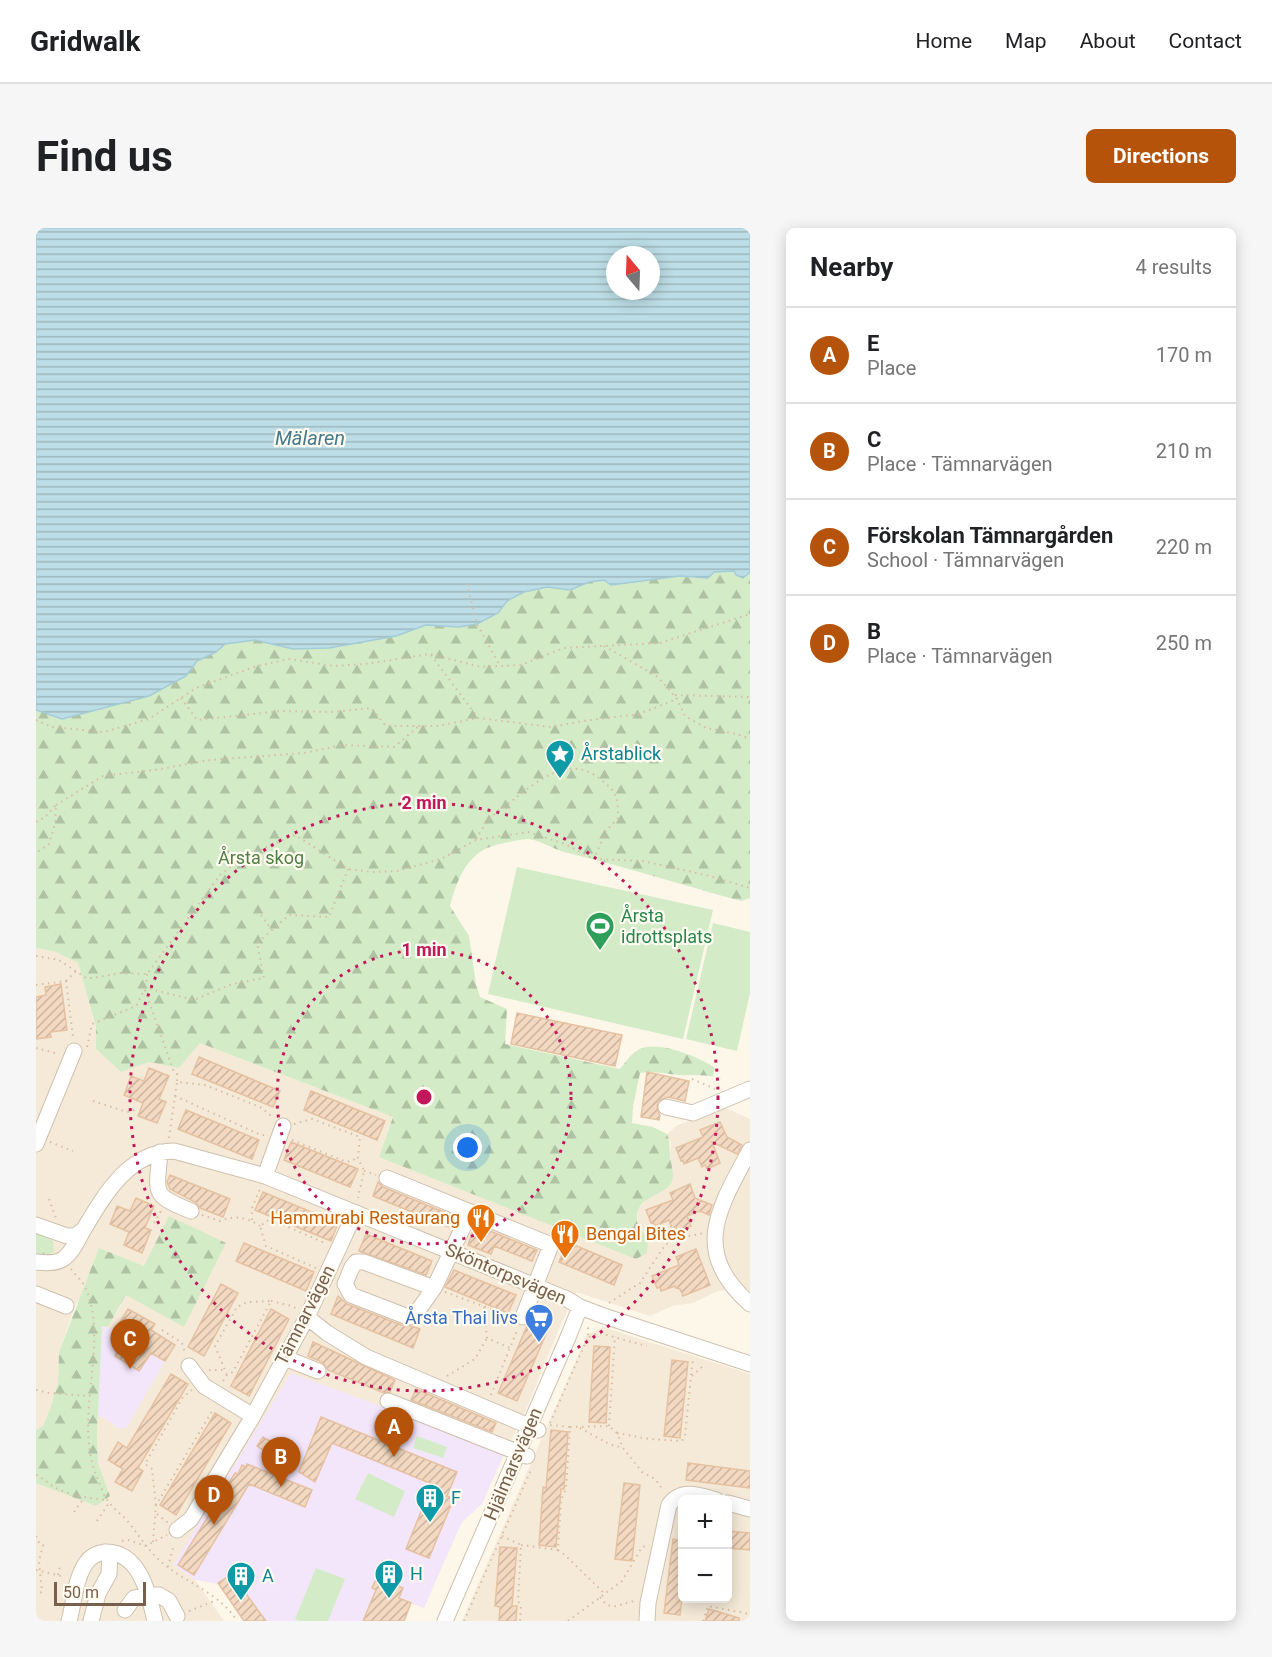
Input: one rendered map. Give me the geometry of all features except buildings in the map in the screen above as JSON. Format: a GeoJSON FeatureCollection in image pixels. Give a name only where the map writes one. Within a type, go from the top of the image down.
{"type":"FeatureCollection","features":[{"type":"Feature","properties":{"kind":"street"},"geometry":{"type":"LineString","coordinates":[[37,1141],[74,1051]]}},
{"type":"Feature","properties":{"kind":"street"},"geometry":{"type":"LineString","coordinates":[[666,1107],[693,1113],[750,1089]]}},
{"type":"Feature","properties":{"kind":"street"},"geometry":{"type":"LineString","coordinates":[[265,1176],[282,1131]]}},
{"type":"Feature","properties":{"kind":"street"},"geometry":{"type":"LineString","coordinates":[[750,1150],[723,1202],[714,1232],[717,1257],[721,1268],[734,1289],[750,1304]]}},
{"type":"Feature","properties":{"kind":"street","name":"Sköntorpsvägen"},"geometry":{"type":"LineString","coordinates":[[160,1152],[174,1151],[265,1176],[536,1286],[584,1308],[750,1364]]}},
{"type":"Feature","properties":{"kind":"street"},"geometry":{"type":"LineString","coordinates":[[36,1262],[45,1263],[63,1259],[73,1248],[122,1174],[146,1156],[160,1152],[157,1188],[160,1195],[166,1201],[191,1211]]}},
{"type":"Feature","properties":{"kind":"street"},"geometry":{"type":"LineString","coordinates":[[387,1178],[551,1245],[523,1317]]}},
{"type":"Feature","properties":{"kind":"street","name":"Tämnarvägen"},"geometry":{"type":"LineString","coordinates":[[177,1530],[190,1519],[253,1416],[307,1317],[355,1213]]}},
{"type":"Feature","properties":{"kind":"street"},"geometry":{"type":"LineString","coordinates":[[434,1288],[364,1262],[356,1262],[345,1284],[351,1295],[408,1317],[414,1316],[434,1288],[466,1221]]}},
{"type":"Feature","properties":{"kind":"street"},"geometry":{"type":"LineString","coordinates":[[36,1225],[67,1236],[75,1236],[83,1230]]}},
{"type":"Feature","properties":{"kind":"street"},"geometry":{"type":"LineString","coordinates":[[36,1294],[66,1306]]}},
{"type":"Feature","properties":{"kind":"street","name":"Hjälmarsvägen"},"geometry":{"type":"LineString","coordinates":[[455,1621],[539,1428],[584,1308]]}},
{"type":"Feature","properties":{"kind":"street"},"geometry":{"type":"LineString","coordinates":[[307,1317],[327,1334],[366,1357],[539,1428]]}},
{"type":"Feature","properties":{"kind":"street"},"geometry":{"type":"LineString","coordinates":[[285,1358],[318,1371]]}},
{"type":"Feature","properties":{"kind":"street"},"geometry":{"type":"LineString","coordinates":[[189,1366],[204,1386],[253,1416]]}},
{"type":"Feature","properties":{"kind":"street"},"geometry":{"type":"LineString","coordinates":[[388,1401],[526,1459]]}},
{"type":"Feature","properties":{"kind":"street","name":"Hjälmarsvägen"},"geometry":{"type":"LineString","coordinates":[[445,1621],[526,1459]]}},
{"type":"Feature","properties":{"kind":"street"},"geometry":{"type":"LineString","coordinates":[[682,1495],[699,1495]]}},
{"type":"Feature","properties":{"kind":"street"},"geometry":{"type":"LineString","coordinates":[[647,1621],[648,1604],[667,1511],[678,1497]]}},
{"type":"Feature","properties":{"kind":"street"},"geometry":{"type":"LineString","coordinates":[[732,1504],[750,1509]]}},
{"type":"Feature","properties":{"kind":"street"},"geometry":{"type":"LineString","coordinates":[[69,1621],[81,1571],[90,1558],[99,1553],[110,1553],[125,1558],[133,1564],[149,1595],[155,1621]]}},
{"type":"Feature","properties":{"kind":"street"},"geometry":{"type":"LineString","coordinates":[[91,1621],[98,1594],[109,1574],[110,1553]]}},
{"type":"Feature","properties":{"kind":"street"},"geometry":{"type":"LineString","coordinates":[[125,1610],[134,1598],[159,1595],[169,1601],[177,1616]]}},
{"type":"Feature","properties":{"kind":"path"},"geometry":{"type":"LineString","coordinates":[[467,584],[477,624],[500,666]]}},
{"type":"Feature","properties":{"kind":"path"},"geometry":{"type":"LineString","coordinates":[[36,720],[52,727],[104,732],[148,719],[206,684],[257,666],[289,659],[334,666],[365,664],[430,654],[481,667],[520,665],[564,648],[660,643],[750,614]]}},
{"type":"Feature","properties":{"kind":"path"},"geometry":{"type":"LineString","coordinates":[[603,646],[658,677],[677,699],[685,716],[706,728],[750,739]]}},
{"type":"Feature","properties":{"kind":"path"},"geometry":{"type":"LineString","coordinates":[[430,654],[478,718]]}},
{"type":"Feature","properties":{"kind":"path"},"geometry":{"type":"LineString","coordinates":[[673,695],[750,697]]}},
{"type":"Feature","properties":{"kind":"path"},"geometry":{"type":"LineString","coordinates":[[181,698],[197,720],[280,711],[333,712],[370,708],[387,726],[437,726],[478,718],[551,727],[639,714],[677,699]]}},
{"type":"Feature","properties":{"kind":"path"},"geometry":{"type":"LineString","coordinates":[[36,822],[45,817],[56,805],[103,776],[210,760],[304,753],[342,745],[394,747],[419,726]]}},
{"type":"Feature","properties":{"kind":"path"},"geometry":{"type":"LineString","coordinates":[[476,840],[489,819],[548,774],[560,769],[578,769],[592,772],[618,796],[618,818],[606,831],[594,859]]}},
{"type":"Feature","properties":{"kind":"path"},"geometry":{"type":"LineString","coordinates":[[36,853],[49,844],[55,824],[56,805]]}},
{"type":"Feature","properties":{"kind":"path"},"geometry":{"type":"LineString","coordinates":[[36,1048],[59,1054],[74,1051],[83,1054],[86,1051],[92,1024],[136,1006],[145,989],[147,974],[220,875],[245,856],[295,835],[348,869],[372,872],[398,871],[441,859],[476,840],[528,832],[565,844],[594,859],[642,861],[710,876],[750,888]]}},
{"type":"Feature","properties":{"kind":"path"},"geometry":{"type":"LineString","coordinates":[[145,989],[194,1000],[232,984],[264,978],[257,943],[289,915],[329,917],[348,869]]}},
{"type":"Feature","properties":{"kind":"path"},"geometry":{"type":"LineString","coordinates":[[261,915],[272,930]]}},
{"type":"Feature","properties":{"kind":"path"},"geometry":{"type":"LineString","coordinates":[[36,956],[59,960],[86,978],[121,972],[147,974]]}},
{"type":"Feature","properties":{"kind":"path"},"geometry":{"type":"LineString","coordinates":[[36,986],[66,981],[76,971]]}},
{"type":"Feature","properties":{"kind":"path"},"geometry":{"type":"LineString","coordinates":[[66,981],[74,1051]]}},
{"type":"Feature","properties":{"kind":"path"},"geometry":{"type":"LineString","coordinates":[[145,989],[174,1072],[177,1074],[177,1082]]}},
{"type":"Feature","properties":{"kind":"path"},"geometry":{"type":"LineString","coordinates":[[692,1078],[732,1096]]}},
{"type":"Feature","properties":{"kind":"path"},"geometry":{"type":"LineString","coordinates":[[175,1096],[261,1135],[282,1131],[347,1162],[358,1158]]}},
{"type":"Feature","properties":{"kind":"path"},"geometry":{"type":"LineString","coordinates":[[93,1101],[127,1112],[140,1109]]}},
{"type":"Feature","properties":{"kind":"path"},"geometry":{"type":"LineString","coordinates":[[37,1141],[73,1151]]}},
{"type":"Feature","properties":{"kind":"path"},"geometry":{"type":"LineString","coordinates":[[252,1220],[252,1208],[265,1176]]}},
{"type":"Feature","properties":{"kind":"path"},"geometry":{"type":"LineString","coordinates":[[49,1199],[59,1225]]}},
{"type":"Feature","properties":{"kind":"path"},"geometry":{"type":"LineString","coordinates":[[154,1223],[162,1210]]}},
{"type":"Feature","properties":{"kind":"path"},"geometry":{"type":"LineString","coordinates":[[191,1211],[220,1221],[231,1216],[252,1220],[260,1226],[266,1246],[327,1273]]}},
{"type":"Feature","properties":{"kind":"path"},"geometry":{"type":"LineString","coordinates":[[260,1226],[270,1220],[338,1249]]}},
{"type":"Feature","properties":{"kind":"path"},"geometry":{"type":"LineString","coordinates":[[608,1305],[609,1302],[640,1283],[665,1245],[675,1239],[714,1232]]}},
{"type":"Feature","properties":{"kind":"path"},"geometry":{"type":"LineString","coordinates":[[63,1259],[84,1285],[91,1305],[93,1327],[88,1433],[94,1469],[108,1502],[129,1523],[145,1546],[168,1568],[230,1609],[237,1621]]}},
{"type":"Feature","properties":{"kind":"path"},"geometry":{"type":"LineString","coordinates":[[434,1288],[507,1315]]}},
{"type":"Feature","properties":{"kind":"path"},"geometry":{"type":"LineString","coordinates":[[156,1505],[220,1397],[221,1384],[227,1374],[233,1372],[271,1300]]}},
{"type":"Feature","properties":{"kind":"path"},"geometry":{"type":"LineString","coordinates":[[227,1374],[215,1346],[237,1307],[247,1302],[271,1300],[292,1306],[307,1317]]}},
{"type":"Feature","properties":{"kind":"path"},"geometry":{"type":"LineString","coordinates":[[432,1385],[475,1359],[487,1338],[484,1307]]}},
{"type":"Feature","properties":{"kind":"path"},"geometry":{"type":"LineString","coordinates":[[486,1407],[523,1317]]}},
{"type":"Feature","properties":{"kind":"path"},"geometry":{"type":"LineString","coordinates":[[162,1330],[182,1343],[189,1366]]}},
{"type":"Feature","properties":{"kind":"path"},"geometry":{"type":"LineString","coordinates":[[539,1428],[588,1337],[599,1333],[648,1346]]}},
{"type":"Feature","properties":{"kind":"path"},"geometry":{"type":"LineString","coordinates":[[609,1426],[615,1336]]}},
{"type":"Feature","properties":{"kind":"path"},"geometry":{"type":"LineString","coordinates":[[487,1338],[511,1348]]}},
{"type":"Feature","properties":{"kind":"path"},"geometry":{"type":"LineString","coordinates":[[617,1433],[649,1439],[682,1441],[685,1435],[691,1377],[693,1360],[705,1364],[691,1377]]}},
{"type":"Feature","properties":{"kind":"path"},"geometry":{"type":"LineString","coordinates":[[153,1542],[156,1505],[152,1469],[146,1464],[183,1397],[193,1389]]}},
{"type":"Feature","properties":{"kind":"path"},"geometry":{"type":"LineString","coordinates":[[36,1390],[90,1396]]}},
{"type":"Feature","properties":{"kind":"path"},"geometry":{"type":"LineString","coordinates":[[580,1428],[586,1425],[609,1426],[617,1433],[623,1448],[642,1472],[655,1479],[664,1491]]}},
{"type":"Feature","properties":{"kind":"path"},"geometry":{"type":"LineString","coordinates":[[558,1550],[561,1500],[566,1489],[570,1427]]}},
{"type":"Feature","properties":{"kind":"path"},"geometry":{"type":"LineString","coordinates":[[539,1428],[580,1428],[609,1444],[623,1448]]}},
{"type":"Feature","properties":{"kind":"path"},"geometry":{"type":"LineString","coordinates":[[464,1621],[502,1536],[526,1459]]}},
{"type":"Feature","properties":{"kind":"path"},"geometry":{"type":"LineString","coordinates":[[36,1475],[54,1487],[84,1498],[108,1502]]}},
{"type":"Feature","properties":{"kind":"path"},"geometry":{"type":"LineString","coordinates":[[74,1512],[84,1498]]}},
{"type":"Feature","properties":{"kind":"path"},"geometry":{"type":"LineString","coordinates":[[97,1521],[108,1502]]}},
{"type":"Feature","properties":{"kind":"path"},"geometry":{"type":"LineString","coordinates":[[145,1546],[177,1530]]}},
{"type":"Feature","properties":{"kind":"path"},"geometry":{"type":"LineString","coordinates":[[168,1568],[177,1530]]}},
{"type":"Feature","properties":{"kind":"path"},"geometry":{"type":"LineString","coordinates":[[36,1536],[39,1543],[43,1545],[38,1571],[42,1592],[36,1594]]}},
{"type":"Feature","properties":{"kind":"path"},"geometry":{"type":"LineString","coordinates":[[502,1536],[521,1545],[558,1550],[605,1594]]}},
{"type":"Feature","properties":{"kind":"path"},"geometry":{"type":"LineString","coordinates":[[568,1621],[622,1581],[642,1547],[661,1543]]}},
{"type":"Feature","properties":{"kind":"path"},"geometry":{"type":"LineString","coordinates":[[520,1621],[521,1607],[518,1601],[521,1545]]}},
{"type":"Feature","properties":{"kind":"path"},"geometry":{"type":"LineString","coordinates":[[58,1575],[60,1566]]}},
{"type":"Feature","properties":{"kind":"path"},"geometry":{"type":"LineString","coordinates":[[38,1571],[68,1578]]}},
{"type":"Feature","properties":{"kind":"path"},"geometry":{"type":"LineString","coordinates":[[600,1597],[605,1605],[613,1607],[636,1601]]}},
{"type":"Feature","properties":{"kind":"path"},"geometry":{"type":"LineString","coordinates":[[177,1616],[217,1600]]}},
{"type":"Feature","properties":{"kind":"path"},"geometry":{"type":"LineString","coordinates":[[703,1621],[708,1606],[750,1614]]}},
{"type":"Feature","properties":{"kind":"shaded area"},"geometry":{"type":"Polygon","coordinates":[[[36,948],[56,952],[78,963],[96,1028],[96,1049],[121,1072],[149,1062],[179,1068],[200,1043],[393,1117],[379,1157],[648,1240],[637,1222],[639,1208],[650,1196],[667,1188],[673,1171],[670,1155],[671,1143],[667,1134],[676,1126],[723,1107],[750,1119],[750,1295],[737,1286],[716,1292],[693,1303],[672,1306],[650,1316],[576,1292],[526,1410],[505,1452],[173,1565],[195,1580],[224,1621],[36,1621],[36,1483],[110,1496],[98,1463],[97,1433],[102,1325],[108,1327],[144,1266],[99,1248],[59,1352],[58,1383],[50,1409],[43,1426],[36,1430],[36,948]]]}},
{"type":"Feature","properties":{"kind":"shaded area"},"geometry":{"type":"Polygon","coordinates":[[[128,1309],[134,1312],[150,1352],[165,1361],[127,1427],[120,1429],[97,1414],[99,1365],[102,1325],[115,1330],[128,1309]]]}},
{"type":"Feature","properties":{"kind":"shaded area"},"geometry":{"type":"Polygon","coordinates":[[[603,1327],[750,1374],[750,1621],[462,1621],[587,1335],[603,1327]]]}},
{"type":"Feature","properties":{"kind":"shaded area"},"geometry":{"type":"Polygon","coordinates":[[[291,1373],[505,1452],[482,1504],[462,1522],[424,1608],[411,1603],[404,1621],[267,1621],[264,1618],[244,1621],[218,1584],[195,1580],[173,1565],[291,1373]]]}},
{"type":"Feature","properties":{"kind":"green space","name":"Årsta skog"},"geometry":{"type":"Polygon","coordinates":[[[734,571],[736,575],[743,578],[750,572],[750,898],[741,901],[564,852],[529,839],[494,846],[478,854],[461,874],[450,906],[469,936],[480,997],[507,1009],[505,1044],[620,1069],[637,1050],[648,1047],[668,1048],[699,1059],[715,1068],[713,1077],[655,1072],[640,1073],[632,1123],[653,1127],[667,1134],[673,1175],[666,1189],[646,1200],[638,1210],[637,1222],[648,1240],[647,1253],[636,1259],[379,1157],[393,1117],[200,1043],[179,1068],[149,1062],[121,1072],[96,1049],[96,1027],[78,963],[56,952],[36,948],[36,710],[62,719],[186,676],[197,661],[216,652],[224,644],[255,640],[293,649],[329,648],[396,636],[426,625],[459,627],[498,613],[507,601],[524,592],[547,587],[570,590],[589,582],[604,580],[611,585],[680,576],[695,578],[714,572],[734,571]]]}},
{"type":"Feature","properties":{"kind":"green space","name":"Årsta idrottsplats"},"geometry":{"type":"Polygon","coordinates":[[[517,867],[713,910],[683,1039],[488,994],[517,867]]]}},
{"type":"Feature","properties":{"kind":"green space"},"geometry":{"type":"Polygon","coordinates":[[[713,923],[750,932],[750,993],[737,1051],[686,1039],[713,923]]]}},
{"type":"Feature","properties":{"kind":"green space"},"geometry":{"type":"Polygon","coordinates":[[[169,1216],[226,1243],[184,1327],[126,1295],[108,1327],[102,1326],[97,1433],[98,1463],[110,1496],[96,1506],[36,1483],[36,1430],[43,1426],[50,1409],[58,1383],[59,1352],[99,1248],[144,1266],[169,1216]]]}},
{"type":"Feature","properties":{"kind":"green space"},"geometry":{"type":"Polygon","coordinates":[[[36,1232],[53,1241],[54,1252],[48,1255],[36,1255],[36,1232]]]}},
{"type":"Feature","properties":{"kind":"green space"},"geometry":{"type":"Polygon","coordinates":[[[417,1436],[447,1447],[443,1458],[413,1448],[417,1436]]]}},
{"type":"Feature","properties":{"kind":"green space"},"geometry":{"type":"Polygon","coordinates":[[[368,1473],[405,1491],[394,1517],[355,1499],[368,1473]]]}},
{"type":"Feature","properties":{"kind":"green space"},"geometry":{"type":"Polygon","coordinates":[[[316,1568],[345,1579],[328,1621],[300,1621],[295,1619],[316,1568]]]}},
{"type":"Feature","properties":{"kind":"water","name":"Mälaren"},"geometry":{"type":"Polygon","coordinates":[[[36,228],[750,228],[750,572],[743,578],[736,575],[734,571],[714,572],[708,578],[680,576],[611,585],[604,580],[589,582],[570,590],[547,587],[524,592],[507,601],[498,613],[477,624],[459,627],[426,625],[396,636],[329,648],[293,649],[255,640],[225,644],[216,652],[197,661],[186,676],[149,696],[62,719],[36,710],[36,228]]]}},
{"type":"Feature","properties":{"kind":"place","name":"Årstablick"},"geometry":{"type":"Point","coordinates":[560,780]}},
{"type":"Feature","properties":{"kind":"place","name":"Årsta idrottsplats"},"geometry":{"type":"Point","coordinates":[600,952]}},
{"type":"Feature","properties":{"kind":"place","name":"Hammurabi Restaurang"},"geometry":{"type":"Point","coordinates":[481,1244]}},
{"type":"Feature","properties":{"kind":"place","name":"Bengal Bites"},"geometry":{"type":"Point","coordinates":[565,1260]}},
{"type":"Feature","properties":{"kind":"place","name":"Årsta Thai livs"},"geometry":{"type":"Point","coordinates":[539,1344]}},
{"type":"Feature","properties":{"kind":"place","name":"Förskolan Tämnargården"},"geometry":{"type":"Point","coordinates":[130,1369]}},
{"type":"Feature","properties":{"kind":"place","name":"E"},"geometry":{"type":"Point","coordinates":[394,1457]}},
{"type":"Feature","properties":{"kind":"place","name":"C"},"geometry":{"type":"Point","coordinates":[281,1487]}},
{"type":"Feature","properties":{"kind":"place","name":"F"},"geometry":{"type":"Point","coordinates":[430,1524]}},
{"type":"Feature","properties":{"kind":"place","name":"B"},"geometry":{"type":"Point","coordinates":[214,1525]}},
{"type":"Feature","properties":{"kind":"place","name":"H"},"geometry":{"type":"Point","coordinates":[389,1600]}},
{"type":"Feature","properties":{"kind":"place","name":"A"},"geometry":{"type":"Point","coordinates":[241,1602]}}]}
